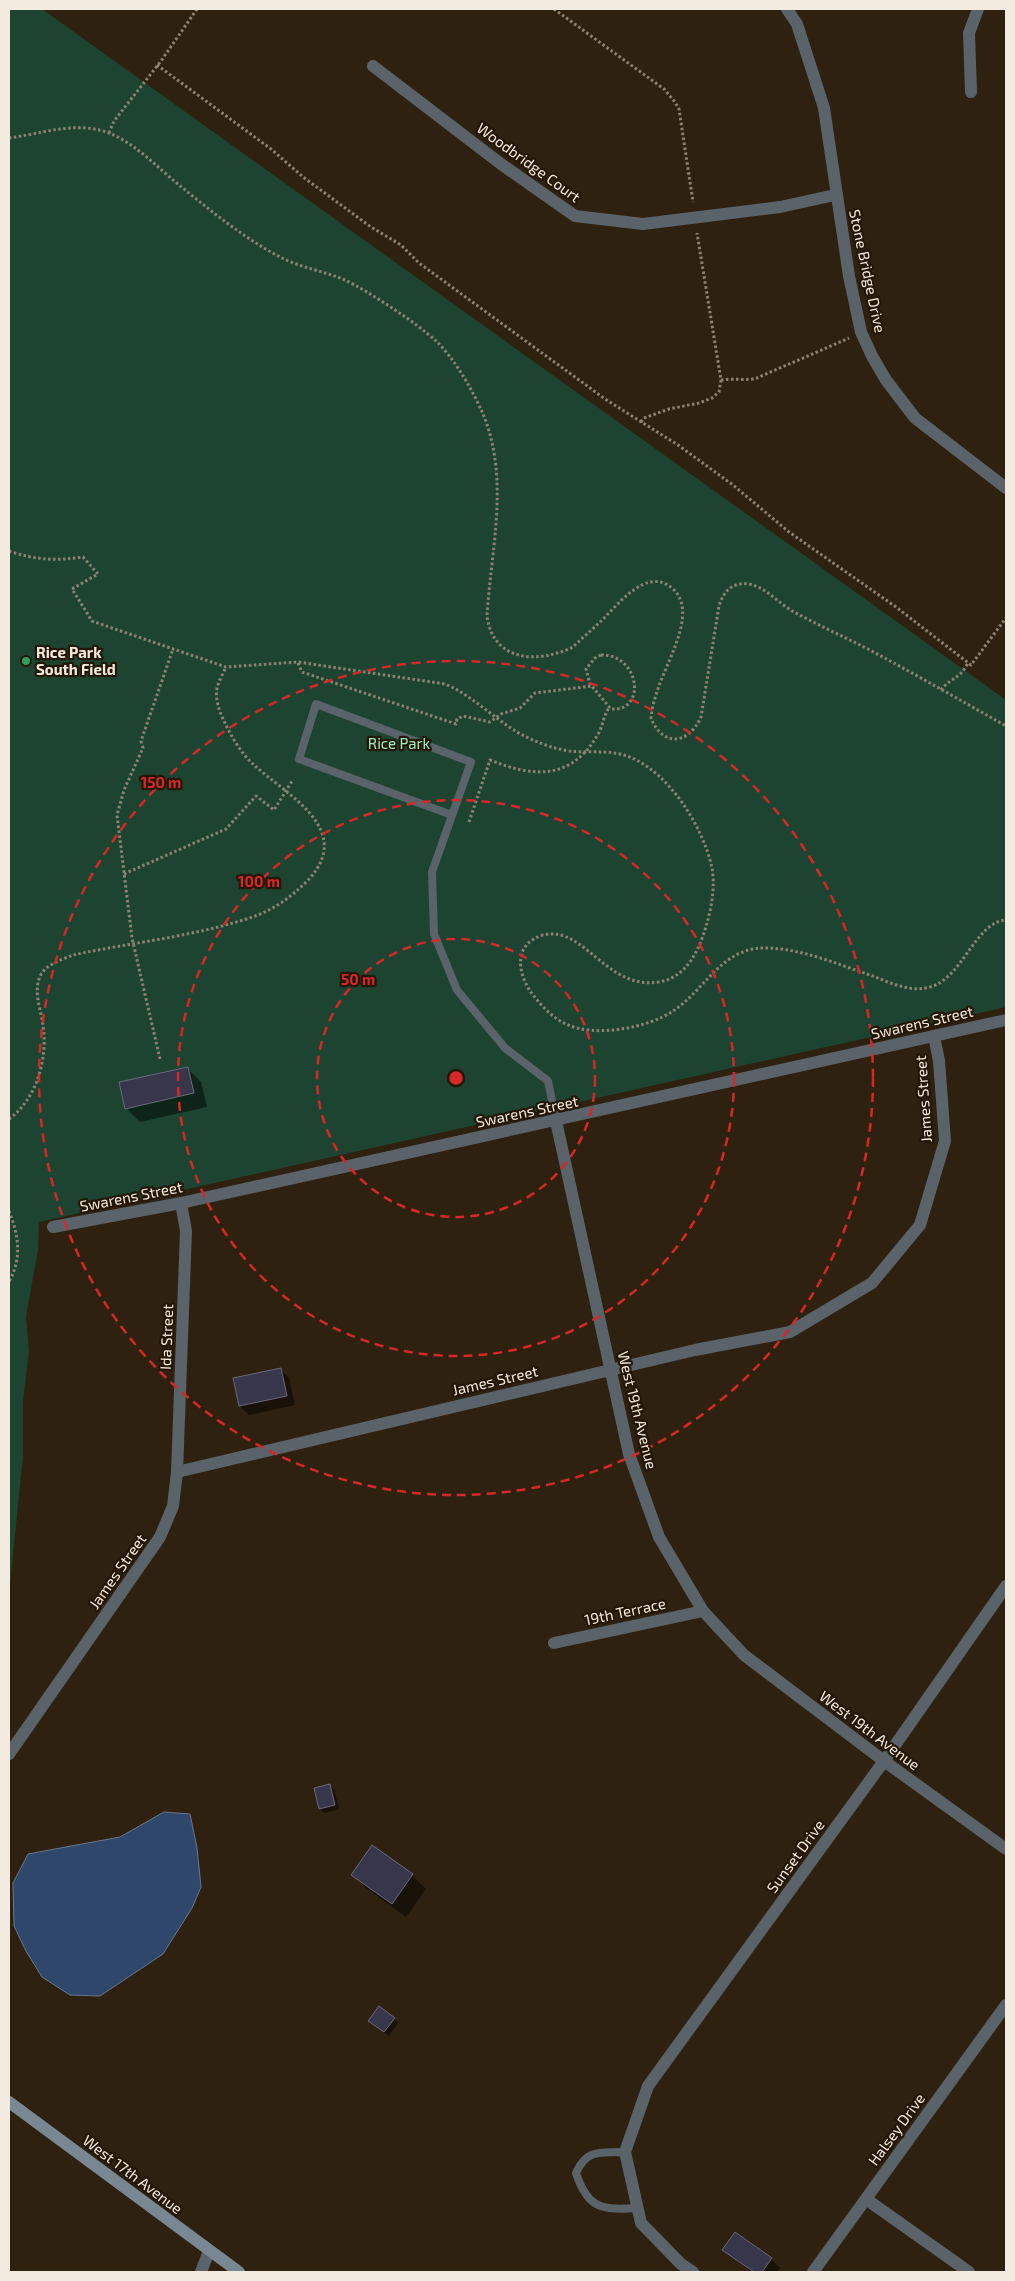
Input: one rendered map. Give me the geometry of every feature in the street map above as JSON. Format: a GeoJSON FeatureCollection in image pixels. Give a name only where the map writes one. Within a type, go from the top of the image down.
{"type":"FeatureCollection","features":[{"type":"Feature","properties":{"kind":"street","name":"Stone Bridge Drive"},"geometry":{"type":"LineString","coordinates":[[787,9],[797,24],[824,108],[835,195],[861,332],[886,380],[915,418],[1006,488]]}},
{"type":"Feature","properties":{"kind":"street"},"geometry":{"type":"LineString","coordinates":[[971,92],[968,33],[978,9]]}},
{"type":"Feature","properties":{"kind":"street","name":"Woodbridge Court"},"geometry":{"type":"LineString","coordinates":[[373,66],[501,164],[575,216],[643,224],[780,207],[835,195]]}},
{"type":"Feature","properties":{"kind":"street","name":"Swarens Street"},"geometry":{"type":"LineString","coordinates":[[53,1227],[181,1203],[1006,1020]]}},
{"type":"Feature","properties":{"kind":"street","name":"James Street"},"geometry":{"type":"LineString","coordinates":[[9,1754],[160,1538],[173,1506],[177,1472],[611,1369],[695,1350],[790,1332],[872,1283],[920,1225],[945,1141],[939,1061],[934,1036]]}},
{"type":"Feature","properties":{"kind":"street","name":"West 19th Avenue"},"geometry":{"type":"LineString","coordinates":[[556,1121],[629,1454],[659,1537],[703,1611],[744,1655],[884,1761],[1006,1849]]}},
{"type":"Feature","properties":{"kind":"street","name":"Ida Street"},"geometry":{"type":"LineString","coordinates":[[177,1472],[186,1231],[181,1203]]}},
{"type":"Feature","properties":{"kind":"street","name":"Sunset Drive"},"geometry":{"type":"LineString","coordinates":[[625,2152],[648,2086],[884,1761],[1006,1586]]}},
{"type":"Feature","properties":{"kind":"street","name":"19th Terrace"},"geometry":{"type":"LineString","coordinates":[[554,1643],[703,1611]]}},
{"type":"Feature","properties":{"kind":"street","name":"Halsey Drive"},"geometry":{"type":"LineString","coordinates":[[813,2272],[1006,2005]]}},
{"type":"Feature","properties":{"kind":"street","name":"West 17th Avenue"},"geometry":{"type":"LineString","coordinates":[[9,2102],[239,2272]]}},
{"type":"Feature","properties":{"kind":"street"},"geometry":{"type":"LineString","coordinates":[[625,2152],[641,2223],[681,2264],[693,2272]]}},
{"type":"Feature","properties":{"kind":"street"},"geometry":{"type":"LineString","coordinates":[[866,2199],[969,2272]]}},
{"type":"Feature","properties":{"kind":"street"},"geometry":{"type":"LineString","coordinates":[[201,2272],[209,2251]]}},
{"type":"Feature","properties":{"kind":"lane"},"geometry":{"type":"LineString","coordinates":[[452,815],[299,759],[316,704],[471,762],[432,872],[434,934],[457,990],[505,1048],[548,1081],[556,1121]]}},
{"type":"Feature","properties":{"kind":"lane"},"geometry":{"type":"LineString","coordinates":[[625,2152],[593,2153],[582,2159],[576,2173],[581,2187],[588,2198],[607,2210],[638,2208]]}},
{"type":"Feature","properties":{"kind":"path"},"geometry":{"type":"LineString","coordinates":[[108,132],[114,121],[197,9]]}},
{"type":"Feature","properties":{"kind":"path"},"geometry":{"type":"LineString","coordinates":[[554,9],[664,89],[675,102],[681,120],[693,205]]}},
{"type":"Feature","properties":{"kind":"path"},"geometry":{"type":"LineString","coordinates":[[157,65],[271,148],[303,177],[371,227],[401,246],[419,263],[605,399],[678,444],[754,500],[789,532],[896,607],[971,665],[1006,618]]}},
{"type":"Feature","properties":{"kind":"path"},"geometry":{"type":"LineString","coordinates":[[9,138],[68,128],[87,128],[119,136],[187,191],[260,244],[282,258],[346,281],[418,327],[436,341],[451,357],[482,412],[493,441],[497,470],[497,508],[487,616],[489,629],[494,640],[501,648],[526,657],[564,651],[573,647],[640,586],[660,582],[668,584],[679,598],[683,607],[683,616],[676,648],[655,698],[651,718],[661,733],[670,739],[682,739],[689,735],[697,726],[701,717],[719,606],[723,594],[732,586],[740,583],[751,584],[761,588],[792,611],[874,653],[1006,726]]}},
{"type":"Feature","properties":{"kind":"path"},"geometry":{"type":"LineString","coordinates":[[641,422],[644,418],[669,409],[712,398],[719,392],[721,380],[697,232]]}},
{"type":"Feature","properties":{"kind":"path"},"geometry":{"type":"LineString","coordinates":[[721,380],[736,377],[752,380],[849,338]]}},
{"type":"Feature","properties":{"kind":"path"},"geometry":{"type":"LineString","coordinates":[[9,551],[32,559],[48,560],[83,556],[98,574],[72,589],[92,621],[226,667],[298,662],[444,684],[460,690],[526,737],[544,745],[566,750],[621,754],[652,768],[664,780],[689,816],[706,848],[712,869],[713,892],[708,918],[696,952],[680,972],[661,982],[646,983],[620,976],[573,941],[561,935],[546,934],[536,938],[529,944],[520,960],[520,969],[524,981],[544,1007],[568,1026],[599,1031],[635,1026],[664,1016],[684,1003],[703,981],[726,960],[750,950],[762,948],[778,948],[799,953],[908,988],[932,987],[953,972],[988,927],[997,920],[1006,920]]}},
{"type":"Feature","properties":{"kind":"path"},"geometry":{"type":"LineString","coordinates":[[160,1059],[133,942],[117,814],[124,790],[143,748],[141,740],[173,649]]}},
{"type":"Feature","properties":{"kind":"path"},"geometry":{"type":"LineString","coordinates":[[601,655],[614,656],[629,668],[634,686],[630,702],[621,709],[609,708],[592,686],[586,669],[595,658],[601,655]]}},
{"type":"Feature","properties":{"kind":"path"},"geometry":{"type":"LineString","coordinates":[[298,662],[302,672],[456,724],[460,717],[488,723],[501,714],[520,708],[535,693],[592,686]]}},
{"type":"Feature","properties":{"kind":"path"},"geometry":{"type":"LineString","coordinates":[[941,690],[945,684],[959,677],[968,663]]}},
{"type":"Feature","properties":{"kind":"path"},"geometry":{"type":"LineString","coordinates":[[9,1119],[27,1100],[37,1082],[43,1056],[43,1027],[37,993],[39,977],[53,963],[73,955],[241,920],[260,914],[296,892],[316,870],[325,843],[323,832],[316,820],[306,808],[252,763],[226,726],[217,699],[217,687],[226,667]]}},
{"type":"Feature","properties":{"kind":"path"},"geometry":{"type":"LineString","coordinates":[[469,822],[490,760],[517,770],[547,772],[570,765],[585,752],[599,734],[609,708]]}},
{"type":"Feature","properties":{"kind":"path"},"geometry":{"type":"LineString","coordinates":[[124,874],[226,830],[256,796],[274,810],[292,781]]}},
{"type":"Feature","properties":{"kind":"path"},"geometry":{"type":"LineString","coordinates":[[9,1212],[19,1248],[15,1269],[9,1282]]}},
{"type":"Feature","properties":{"kind":"green space","name":"Rice Park"},"geometry":{"type":"Polygon","coordinates":[[[9,9],[42,9],[1006,700],[1006,1007],[39,1222],[38,1250],[26,1317],[29,1351],[23,1402],[23,1456],[9,1594],[9,9]]]}},
{"type":"Feature","properties":{"kind":"water"},"geometry":{"type":"Polygon","coordinates":[[[164,1812],[190,1814],[197,1848],[201,1887],[192,1908],[163,1954],[100,1996],[70,1995],[42,1977],[26,1951],[14,1926],[13,1883],[28,1854],[120,1837],[164,1812]]]}},
{"type":"Feature","properties":{"kind":"building"},"geometry":{"type":"Polygon","coordinates":[[[188,1067],[194,1093],[125,1109],[119,1082],[188,1067]]]}},
{"type":"Feature","properties":{"kind":"building"},"geometry":{"type":"Polygon","coordinates":[[[281,1368],[287,1396],[239,1406],[233,1378],[281,1368]]]}},
{"type":"Feature","properties":{"kind":"building"},"geometry":{"type":"Polygon","coordinates":[[[330,1784],[335,1805],[319,1809],[314,1788],[330,1784]]]}},
{"type":"Feature","properties":{"kind":"building"},"geometry":{"type":"Polygon","coordinates":[[[372,1845],[413,1874],[392,1904],[351,1875],[372,1845]]]}},
{"type":"Feature","properties":{"kind":"building"},"geometry":{"type":"Polygon","coordinates":[[[379,2006],[395,2018],[384,2032],[368,2021],[379,2006]]]}},
{"type":"Feature","properties":{"kind":"building"},"geometry":{"type":"Polygon","coordinates":[[[735,2232],[772,2258],[762,2272],[754,2272],[722,2250],[735,2232]]]}},
{"type":"Feature","properties":{"kind":"place","name":"Rice Park South Field"},"geometry":{"type":"Point","coordinates":[26,661]}}]}
